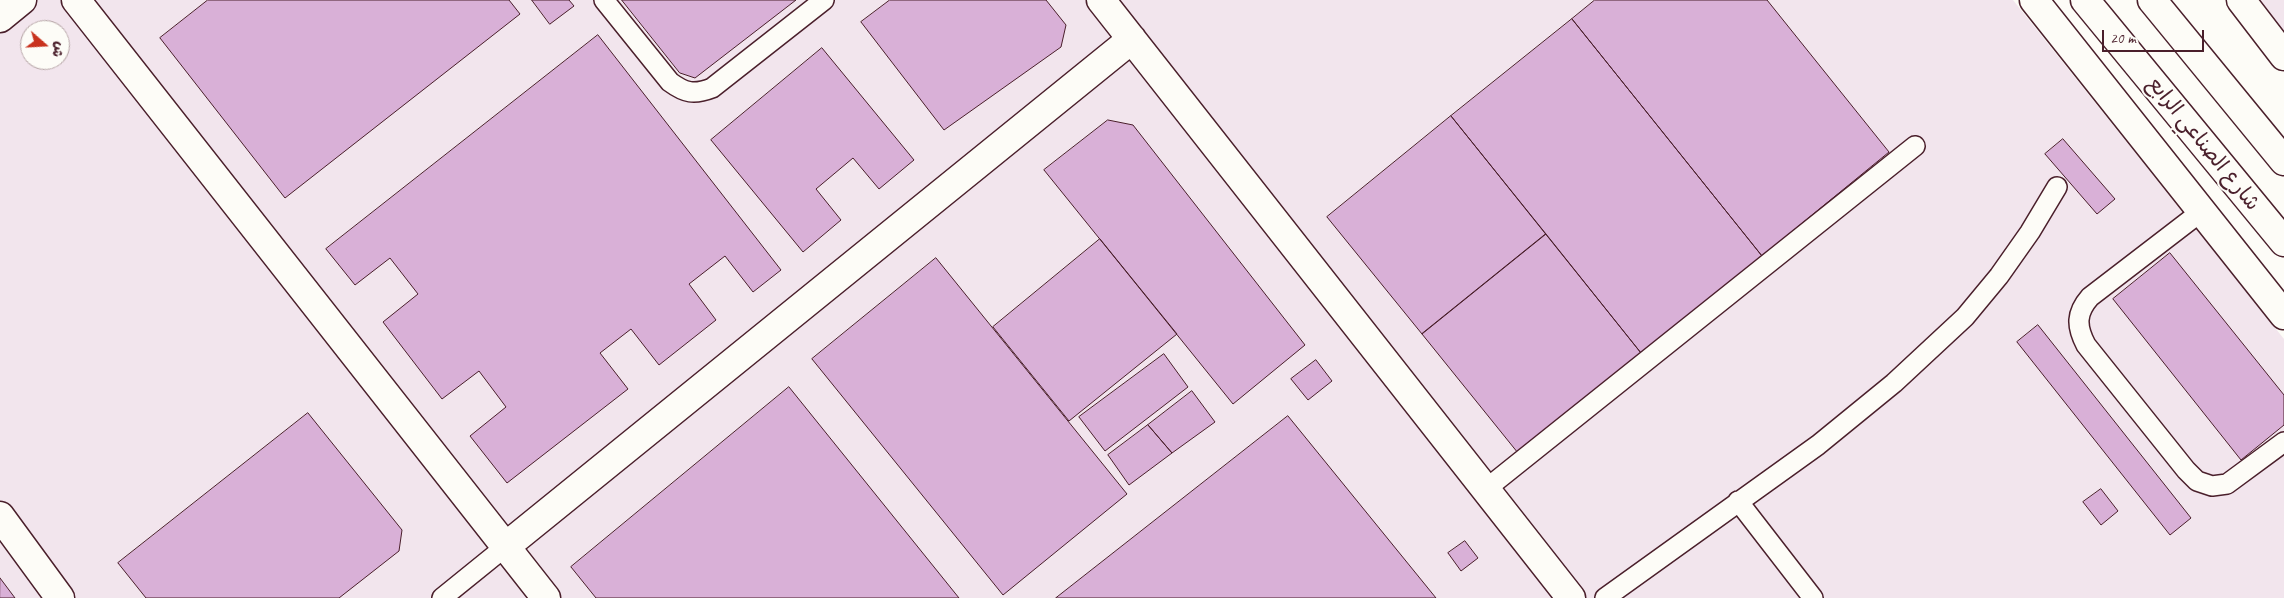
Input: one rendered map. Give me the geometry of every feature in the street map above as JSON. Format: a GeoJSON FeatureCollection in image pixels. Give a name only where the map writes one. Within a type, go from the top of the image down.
{"type":"FeatureCollection","features":[{"type":"Feature","properties":{"kind":"street"},"geometry":{"type":"LineString","coordinates":[[0,18],[22,0]]}},
{"type":"Feature","properties":{"kind":"street"},"geometry":{"type":"LineString","coordinates":[[76,0],[546,598]]}},
{"type":"Feature","properties":{"kind":"street"},"geometry":{"type":"LineString","coordinates":[[1102,0],[1571,598]]}},
{"type":"Feature","properties":{"kind":"street"},"geometry":{"type":"LineString","coordinates":[[2034,0],[2284,315]]}},
{"type":"Feature","properties":{"kind":"street","name":"شارع الصناعي الرابع"},"geometry":{"type":"LineString","coordinates":[[2085,0],[2284,242]]}},
{"type":"Feature","properties":{"kind":"street"},"geometry":{"type":"LineString","coordinates":[[2152,0],[2284,161]]}},
{"type":"Feature","properties":{"kind":"street"},"geometry":{"type":"LineString","coordinates":[[2241,0],[2284,56]]}},
{"type":"Feature","properties":{"kind":"street"},"geometry":{"type":"LineString","coordinates":[[506,547],[1132,39]]}},
{"type":"Feature","properties":{"kind":"street"},"geometry":{"type":"LineString","coordinates":[[0,516],[60,598]]}},
{"type":"Feature","properties":{"kind":"lane"},"geometry":{"type":"LineString","coordinates":[[604,0],[670,82],[682,91],[698,93],[712,88],[824,0]]}},
{"type":"Feature","properties":{"kind":"lane"},"geometry":{"type":"LineString","coordinates":[[1486,489],[1915,146]]}},
{"type":"Feature","properties":{"kind":"lane"},"geometry":{"type":"LineString","coordinates":[[1605,598],[1818,444],[1894,383],[1965,317],[2020,247],[2057,187]]}},
{"type":"Feature","properties":{"kind":"lane"},"geometry":{"type":"LineString","coordinates":[[2202,211],[2090,297],[2082,307],[2078,319],[2079,332],[2086,345],[2186,470],[2198,481],[2212,486],[2227,484],[2284,442]]}},
{"type":"Feature","properties":{"kind":"lane"},"geometry":{"type":"LineString","coordinates":[[1738,501],[1813,598]]}},
{"type":"Feature","properties":{"kind":"lane"},"geometry":{"type":"LineString","coordinates":[[442,598],[506,547]]}},
{"type":"Feature","properties":{"kind":"shaded area"},"geometry":{"type":"Polygon","coordinates":[[[0,0],[2013,0],[2284,339],[2284,598],[0,598],[0,0]]]}},
{"type":"Feature","properties":{"kind":"shaded area"},"geometry":{"type":"Polygon","coordinates":[[[2257,0],[2284,0],[2284,37],[2257,0]]]}},
{"type":"Feature","properties":{"kind":"building"},"geometry":{"type":"Polygon","coordinates":[[[208,0],[509,0],[520,14],[285,198],[160,38],[208,0]]]}},
{"type":"Feature","properties":{"kind":"building"},"geometry":{"type":"Polygon","coordinates":[[[532,0],[569,0],[574,6],[550,24],[532,0]]]}},
{"type":"Feature","properties":{"kind":"building"},"geometry":{"type":"Polygon","coordinates":[[[622,0],[796,0],[695,78],[680,73],[622,0]]]}},
{"type":"Feature","properties":{"kind":"building"},"geometry":{"type":"Polygon","coordinates":[[[890,0],[1046,0],[1066,25],[1061,47],[944,130],[861,22],[890,0]]]}},
{"type":"Feature","properties":{"kind":"building"},"geometry":{"type":"Polygon","coordinates":[[[1595,0],[1767,0],[1889,152],[1762,256],[1572,19],[1595,0]]]}},
{"type":"Feature","properties":{"kind":"building"},"geometry":{"type":"Polygon","coordinates":[[[1572,19],[1762,256],[1641,353],[1451,116],[1572,19]]]}},
{"type":"Feature","properties":{"kind":"building"},"geometry":{"type":"Polygon","coordinates":[[[598,35],[781,270],[753,292],[725,256],[689,284],[716,320],[659,365],[631,329],[600,353],[628,389],[507,483],[470,436],[506,407],[479,371],[442,399],[383,322],[418,294],[390,258],[355,285],[326,249],[598,35]]]}},
{"type":"Feature","properties":{"kind":"building"},"geometry":{"type":"Polygon","coordinates":[[[822,48],[914,160],[879,189],[853,158],[816,189],[841,220],[803,252],[711,140],[822,48]]]}},
{"type":"Feature","properties":{"kind":"building"},"geometry":{"type":"Polygon","coordinates":[[[1451,116],[1546,234],[1422,334],[1327,217],[1451,116]]]}},
{"type":"Feature","properties":{"kind":"building"},"geometry":{"type":"Polygon","coordinates":[[[1108,120],[1133,125],[1305,345],[1233,404],[1044,170],[1108,120]]]}},
{"type":"Feature","properties":{"kind":"building"},"geometry":{"type":"Polygon","coordinates":[[[2063,139],[2115,199],[2097,214],[2045,154],[2063,139]]]}},
{"type":"Feature","properties":{"kind":"building"},"geometry":{"type":"Polygon","coordinates":[[[1546,234],[1641,353],[1518,453],[1422,334],[1546,234]]]}},
{"type":"Feature","properties":{"kind":"building"},"geometry":{"type":"Polygon","coordinates":[[[1100,239],[1177,334],[1069,421],[993,327],[1100,239]]]}},
{"type":"Feature","properties":{"kind":"building"},"geometry":{"type":"Polygon","coordinates":[[[2170,253],[2284,395],[2284,425],[2241,460],[2113,299],[2170,253]]]}},
{"type":"Feature","properties":{"kind":"building"},"geometry":{"type":"Polygon","coordinates":[[[936,258],[1127,494],[1003,595],[812,359],[936,258]]]}},
{"type":"Feature","properties":{"kind":"building"},"geometry":{"type":"Polygon","coordinates":[[[2038,325],[2191,518],[2170,535],[2017,342],[2038,325]]]}},
{"type":"Feature","properties":{"kind":"building"},"geometry":{"type":"Polygon","coordinates":[[[1164,354],[1188,387],[1105,451],[1079,417],[1164,354]]]}},
{"type":"Feature","properties":{"kind":"building"},"geometry":{"type":"Polygon","coordinates":[[[1316,360],[1332,381],[1308,400],[1291,379],[1316,360]]]}},
{"type":"Feature","properties":{"kind":"building"},"geometry":{"type":"Polygon","coordinates":[[[789,387],[959,598],[596,598],[571,567],[789,387]]]}},
{"type":"Feature","properties":{"kind":"building"},"geometry":{"type":"Polygon","coordinates":[[[1192,391],[1215,422],[1172,453],[1148,425],[1192,391]]]}},
{"type":"Feature","properties":{"kind":"building"},"geometry":{"type":"Polygon","coordinates":[[[308,413],[402,530],[399,551],[339,598],[146,598],[118,563],[308,413]]]}},
{"type":"Feature","properties":{"kind":"building"},"geometry":{"type":"Polygon","coordinates":[[[1288,416],[1436,598],[1056,598],[1288,416]]]}},
{"type":"Feature","properties":{"kind":"building"},"geometry":{"type":"Polygon","coordinates":[[[1148,425],[1172,453],[1129,485],[1108,455],[1148,425]]]}},
{"type":"Feature","properties":{"kind":"building"},"geometry":{"type":"Polygon","coordinates":[[[2101,489],[2118,511],[2101,525],[2083,502],[2101,489]]]}},
{"type":"Feature","properties":{"kind":"building"},"geometry":{"type":"Polygon","coordinates":[[[1465,541],[1478,558],[1461,571],[1448,553],[1465,541]]]}},
{"type":"Feature","properties":{"kind":"building"},"geometry":{"type":"Polygon","coordinates":[[[0,578],[15,598],[0,598],[0,578]]]}}]}
